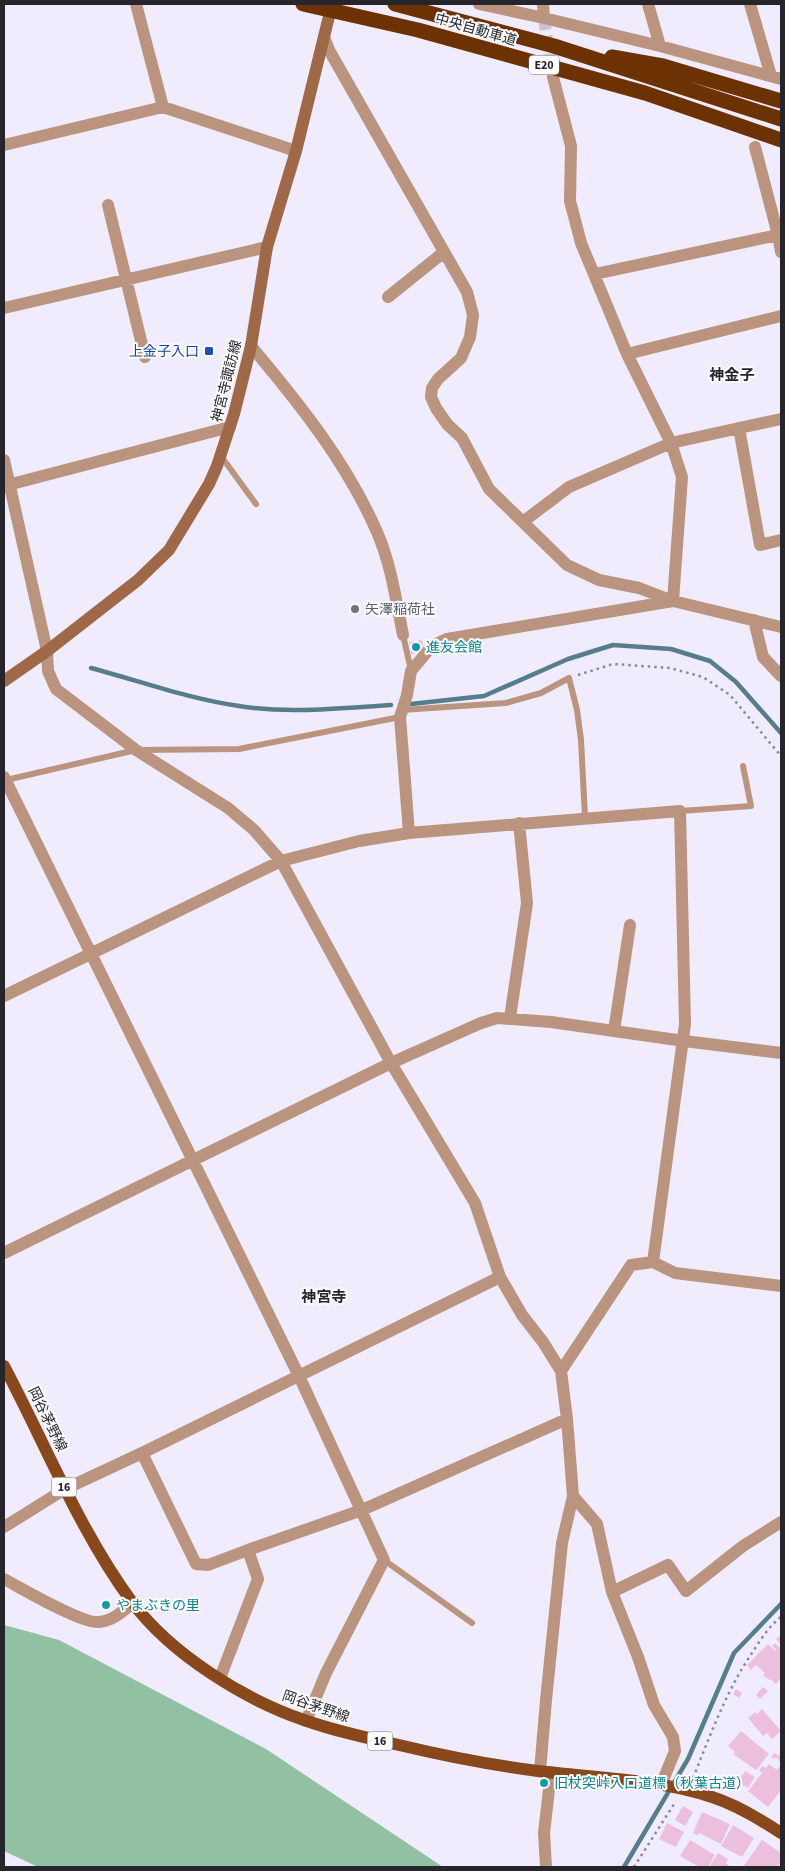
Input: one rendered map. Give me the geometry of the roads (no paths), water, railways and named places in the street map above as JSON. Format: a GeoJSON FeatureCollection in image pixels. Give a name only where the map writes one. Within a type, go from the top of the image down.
{"type":"FeatureCollection","features":[{"type":"Feature","properties":{"kind":"highway","name":"中央自動車道"},"geometry":{"type":"LineString","coordinates":[[303,4],[418,30],[645,93],[781,140]]}},
{"type":"Feature","properties":{"kind":"highway","name":"中央自動車道"},"geometry":{"type":"LineString","coordinates":[[395,4],[554,46],[781,119]]}},
{"type":"Feature","properties":{"kind":"highway"},"geometry":{"type":"LineString","coordinates":[[554,46],[662,66],[781,101]]}},
{"type":"Feature","properties":{"kind":"main road","name":"神宮寺諏訪線"},"geometry":{"type":"LineString","coordinates":[[4,681],[47,651],[138,580],[168,550],[204,492],[221,456],[230,427],[250,346],[267,247],[296,151],[332,4]]}},
{"type":"Feature","properties":{"kind":"main road","name":"岡谷茅野線"},"geometry":{"type":"LineString","coordinates":[[4,1366],[65,1489],[104,1559],[133,1603],[170,1642],[220,1678],[267,1704],[306,1721],[349,1734],[481,1763],[684,1790],[714,1797],[748,1812],[781,1834]]}},
{"type":"Feature","properties":{"kind":"street"},"geometry":{"type":"LineString","coordinates":[[136,4],[163,107]]}},
{"type":"Feature","properties":{"kind":"street"},"geometry":{"type":"LineString","coordinates":[[479,4],[660,46],[776,78]]}},
{"type":"Feature","properties":{"kind":"street"},"geometry":{"type":"LineString","coordinates":[[543,4],[544,18]]}},
{"type":"Feature","properties":{"kind":"street"},"geometry":{"type":"LineString","coordinates":[[648,4],[660,46]]}},
{"type":"Feature","properties":{"kind":"street"},"geometry":{"type":"LineString","coordinates":[[750,4],[776,78]]}},
{"type":"Feature","properties":{"kind":"street"},"geometry":{"type":"LineString","coordinates":[[324,37],[329,50],[466,292],[473,315],[470,336],[461,358],[438,379],[432,388],[431,397],[447,424],[462,438],[489,488],[567,565],[598,580],[639,588],[674,601],[781,627]]}},
{"type":"Feature","properties":{"kind":"street"},"geometry":{"type":"LineString","coordinates":[[553,77],[571,146],[570,201],[581,243],[627,354],[671,443],[682,477],[674,601]]}},
{"type":"Feature","properties":{"kind":"street"},"geometry":{"type":"LineString","coordinates":[[4,145],[163,107],[296,151]]}},
{"type":"Feature","properties":{"kind":"street"},"geometry":{"type":"LineString","coordinates":[[755,147],[779,235],[781,252]]}},
{"type":"Feature","properties":{"kind":"street"},"geometry":{"type":"LineString","coordinates":[[108,205],[145,358]]}},
{"type":"Feature","properties":{"kind":"street"},"geometry":{"type":"LineString","coordinates":[[595,274],[779,235]]}},
{"type":"Feature","properties":{"kind":"street"},"geometry":{"type":"LineString","coordinates":[[4,308],[267,247]]}},
{"type":"Feature","properties":{"kind":"street"},"geometry":{"type":"LineString","coordinates":[[388,297],[444,252]]}},
{"type":"Feature","properties":{"kind":"street"},"geometry":{"type":"LineString","coordinates":[[627,354],[781,316]]}},
{"type":"Feature","properties":{"kind":"street"},"geometry":{"type":"LineString","coordinates":[[250,346],[337,456],[359,495],[377,533],[391,574],[404,635]]}},
{"type":"Feature","properties":{"kind":"street"},"geometry":{"type":"LineString","coordinates":[[524,521],[569,488],[671,443],[781,419]]}},
{"type":"Feature","properties":{"kind":"street"},"geometry":{"type":"LineString","coordinates":[[7,485],[230,427]]}},
{"type":"Feature","properties":{"kind":"street"},"geometry":{"type":"LineString","coordinates":[[739,428],[760,545],[781,540]]}},
{"type":"Feature","properties":{"kind":"street"},"geometry":{"type":"LineString","coordinates":[[4,460],[7,485],[47,651],[48,671],[56,689],[136,750],[228,808],[254,830],[281,861],[391,1063],[475,1203],[500,1277],[522,1315],[543,1342],[560,1372],[567,1419],[573,1496],[562,1543],[546,1772],[544,1834],[546,1867]]}},
{"type":"Feature","properties":{"kind":"street"},"geometry":{"type":"LineString","coordinates":[[409,833],[401,714],[411,671],[432,646],[447,639],[674,601]]}},
{"type":"Feature","properties":{"kind":"street"},"geometry":{"type":"LineString","coordinates":[[754,620],[763,657],[781,676]]}},
{"type":"Feature","properties":{"kind":"street"},"geometry":{"type":"LineString","coordinates":[[5,778],[192,1162],[299,1376],[384,1560],[326,1673],[306,1721]]}},
{"type":"Feature","properties":{"kind":"street"},"geometry":{"type":"LineString","coordinates":[[4,996],[281,861],[359,841],[409,833],[585,817],[680,811],[684,1041],[653,1262]]}},
{"type":"Feature","properties":{"kind":"street"},"geometry":{"type":"LineString","coordinates":[[510,1018],[527,903],[519,823]]}},
{"type":"Feature","properties":{"kind":"street"},"geometry":{"type":"LineString","coordinates":[[614,1031],[630,925]]}},
{"type":"Feature","properties":{"kind":"street"},"geometry":{"type":"LineString","coordinates":[[4,1252],[192,1162],[391,1063],[480,1023],[497,1018],[510,1018],[781,1053]]}},
{"type":"Feature","properties":{"kind":"street"},"geometry":{"type":"LineString","coordinates":[[560,1372],[631,1265],[653,1262],[675,1273],[781,1286]]}},
{"type":"Feature","properties":{"kind":"street"},"geometry":{"type":"LineString","coordinates":[[4,1527],[65,1489],[500,1277]]}},
{"type":"Feature","properties":{"kind":"street"},"geometry":{"type":"LineString","coordinates":[[142,1453],[196,1564],[208,1565],[362,1510],[567,1419]]}},
{"type":"Feature","properties":{"kind":"street"},"geometry":{"type":"LineString","coordinates":[[573,1496],[598,1524],[612,1592],[638,1657],[654,1705],[673,1737],[675,1751],[663,1786]]}},
{"type":"Feature","properties":{"kind":"street"},"geometry":{"type":"LineString","coordinates":[[612,1592],[668,1565],[686,1591],[744,1546],[781,1522]]}},
{"type":"Feature","properties":{"kind":"street"},"geometry":{"type":"LineString","coordinates":[[220,1678],[258,1579],[248,1550]]}},
{"type":"Feature","properties":{"kind":"street"},"geometry":{"type":"LineString","coordinates":[[4,1579],[82,1619],[99,1623],[112,1619],[133,1603]]}},
{"type":"Feature","properties":{"kind":"lane"},"geometry":{"type":"LineString","coordinates":[[221,456],[256,504]]}},
{"type":"Feature","properties":{"kind":"lane"},"geometry":{"type":"LineString","coordinates":[[404,635],[411,671]]}},
{"type":"Feature","properties":{"kind":"lane"},"geometry":{"type":"LineString","coordinates":[[5,778],[136,750],[239,749],[401,714],[506,703],[541,693],[569,678],[577,710],[581,740],[585,817]]}},
{"type":"Feature","properties":{"kind":"lane"},"geometry":{"type":"LineString","coordinates":[[680,811],[751,806],[743,766]]}},
{"type":"Feature","properties":{"kind":"lane"},"geometry":{"type":"LineString","coordinates":[[384,1560],[472,1623]]}},
{"type":"Feature","properties":{"kind":"waterway"},"geometry":{"type":"LineString","coordinates":[[411,704],[484,696],[568,659],[613,645],[671,649],[710,661],[736,682],[781,733]]}},
{"type":"Feature","properties":{"kind":"waterway"},"geometry":{"type":"LineString","coordinates":[[91,668],[202,699],[258,708],[315,710],[391,705]]}},
{"type":"Feature","properties":{"kind":"waterway"},"geometry":{"type":"LineString","coordinates":[[624,1867],[688,1759],[734,1653],[781,1604]]}},
{"type":"Feature","properties":{"kind":"tunnel"},"geometry":{"type":"LineString","coordinates":[[544,18],[552,74]]}},
{"type":"Feature","properties":{"kind":"place","name":"上金子入口"},"geometry":{"type":"Point","coordinates":[209,351]}},
{"type":"Feature","properties":{"kind":"place","name":"矢澤稲荷社"},"geometry":{"type":"Point","coordinates":[355,609]}},
{"type":"Feature","properties":{"kind":"place","name":"進友会館"},"geometry":{"type":"Point","coordinates":[416,647]}},
{"type":"Feature","properties":{"kind":"place","name":"やまぶきの里"},"geometry":{"type":"Point","coordinates":[106,1605]}},
{"type":"Feature","properties":{"kind":"place","name":"旧杖突峠入口道標（秋葉古道）"},"geometry":{"type":"Point","coordinates":[544,1783]}},
{"type":"Feature","properties":{"kind":"district","name":"神金子"},"geometry":{"type":"Point","coordinates":[732,375]}},
{"type":"Feature","properties":{"kind":"district","name":"神宮寺"},"geometry":{"type":"Point","coordinates":[324,1297]}}]}
